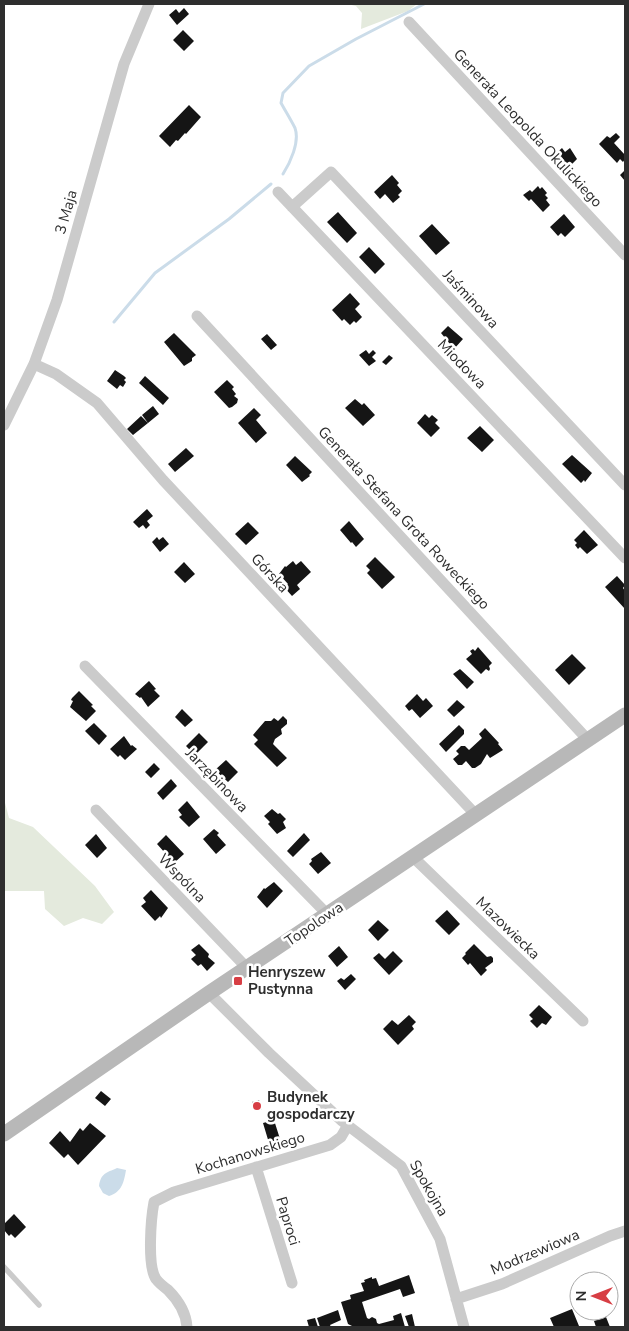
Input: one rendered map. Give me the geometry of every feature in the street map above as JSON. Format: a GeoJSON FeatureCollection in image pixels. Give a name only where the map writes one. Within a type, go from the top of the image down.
{"type":"FeatureCollection","features":[{"type":"Feature","properties":{"kind":"street","name":"3 Maja"},"geometry":{"type":"LineString","coordinates":[[4,425],[34,364],[57,300],[124,64],[149,4]]}},
{"type":"Feature","properties":{"kind":"street","name":"Generała Leopolda Okulickiego"},"geometry":{"type":"LineString","coordinates":[[409,22],[625,255]]}},
{"type":"Feature","properties":{"kind":"street","name":"Jaśminowa"},"geometry":{"type":"LineString","coordinates":[[292,207],[331,172],[625,485]]}},
{"type":"Feature","properties":{"kind":"street","name":"Miodowa"},"geometry":{"type":"LineString","coordinates":[[278,192],[625,558]]}},
{"type":"Feature","properties":{"kind":"street","name":"Generała Stefana Grota Roweckiego"},"geometry":{"type":"LineString","coordinates":[[197,316],[588,740]]}},
{"type":"Feature","properties":{"kind":"street","name":"Górska"},"geometry":{"type":"LineString","coordinates":[[34,364],[56,374],[97,403],[162,480],[476,815]]}},
{"type":"Feature","properties":{"kind":"street","name":"Jarzębinowa"},"geometry":{"type":"LineString","coordinates":[[84,666],[328,915]]}},
{"type":"Feature","properties":{"kind":"street","name":"Topolowa"},"geometry":{"type":"LineString","coordinates":[[4,1134],[209,993],[625,715]]}},
{"type":"Feature","properties":{"kind":"street","name":"Wspólna"},"geometry":{"type":"LineString","coordinates":[[96,810],[247,968]]}},
{"type":"Feature","properties":{"kind":"street","name":"Mazowiecka"},"geometry":{"type":"LineString","coordinates":[[413,857],[583,1021]]}},
{"type":"Feature","properties":{"kind":"street","name":"Spokojna"},"geometry":{"type":"LineString","coordinates":[[209,993],[269,1054],[348,1125],[401,1166],[440,1239],[464,1327]]}},
{"type":"Feature","properties":{"kind":"street","name":"Kochanowskiego"},"geometry":{"type":"LineString","coordinates":[[187,1327],[183,1308],[156,1279],[152,1267],[150,1219],[154,1202],[174,1192],[330,1145],[341,1137],[348,1125]]}},
{"type":"Feature","properties":{"kind":"street","name":"Paproci"},"geometry":{"type":"LineString","coordinates":[[256,1167],[292,1283]]}},
{"type":"Feature","properties":{"kind":"street","name":"Modrzewiowa"},"geometry":{"type":"LineString","coordinates":[[456,1299],[502,1284],[625,1231]]}},
{"type":"Feature","properties":{"kind":"lane"},"geometry":{"type":"LineString","coordinates":[[4,1267],[39,1306]]}},
{"type":"Feature","properties":{"kind":"shaded area"},"geometry":{"type":"Polygon","coordinates":[[[347,4],[417,4],[408,11],[361,29],[362,13],[356,6],[347,4]]]}},
{"type":"Feature","properties":{"kind":"shaded area"},"geometry":{"type":"Polygon","coordinates":[[[4,799],[9,818],[33,827],[95,886],[114,912],[102,924],[83,918],[64,926],[45,909],[44,891],[4,891],[4,799]]]}},
{"type":"Feature","properties":{"kind":"water"},"geometry":{"type":"Polygon","coordinates":[[[117,1168],[126,1170],[122,1186],[117,1192],[109,1196],[103,1193],[99,1186],[101,1178],[117,1168]]]}},
{"type":"Feature","properties":{"kind":"building"},"geometry":{"type":"Polygon","coordinates":[[[184,8],[189,14],[177,25],[169,15],[176,9],[179,13],[184,8]]]}},
{"type":"Feature","properties":{"kind":"building"},"geometry":{"type":"Polygon","coordinates":[[[183,30],[194,41],[184,51],[173,40],[183,30]]]}},
{"type":"Feature","properties":{"kind":"building"},"geometry":{"type":"Polygon","coordinates":[[[189,105],[201,117],[186,134],[178,141],[176,140],[170,147],[159,136],[189,105]]]}},
{"type":"Feature","properties":{"kind":"building"},"geometry":{"type":"Polygon","coordinates":[[[616,133],[620,137],[614,143],[625,155],[623,162],[620,159],[617,163],[599,144],[607,136],[610,138],[616,133]]]}},
{"type":"Feature","properties":{"kind":"building"},"geometry":{"type":"Polygon","coordinates":[[[562,148],[565,152],[570,148],[577,159],[567,169],[558,159],[556,161],[552,157],[562,148]]]}},
{"type":"Feature","properties":{"kind":"building"},"geometry":{"type":"Polygon","coordinates":[[[625,170],[625,181],[620,175],[625,170]]]}},
{"type":"Feature","properties":{"kind":"building"},"geometry":{"type":"Polygon","coordinates":[[[392,175],[399,183],[397,185],[402,191],[398,195],[400,197],[393,203],[385,194],[380,199],[374,192],[392,175]]]}},
{"type":"Feature","properties":{"kind":"building"},"geometry":{"type":"Polygon","coordinates":[[[538,186],[540,189],[542,187],[547,193],[545,195],[548,198],[546,200],[550,205],[543,212],[531,199],[529,201],[523,195],[530,190],[532,192],[538,186]]]}},
{"type":"Feature","properties":{"kind":"building"},"geometry":{"type":"Polygon","coordinates":[[[338,212],[357,233],[347,243],[327,222],[338,212]]]}},
{"type":"Feature","properties":{"kind":"building"},"geometry":{"type":"Polygon","coordinates":[[[564,214],[575,227],[565,237],[561,233],[558,236],[550,227],[564,214]]]}},
{"type":"Feature","properties":{"kind":"building"},"geometry":{"type":"Polygon","coordinates":[[[432,224],[450,243],[436,255],[419,236],[432,224]]]}},
{"type":"Feature","properties":{"kind":"building"},"geometry":{"type":"Polygon","coordinates":[[[369,247],[385,264],[375,274],[359,257],[369,247]]]}},
{"type":"Feature","properties":{"kind":"building"},"geometry":{"type":"Polygon","coordinates":[[[350,293],[360,304],[355,309],[362,317],[356,323],[354,321],[350,325],[344,319],[342,321],[332,310],[350,293]]]}},
{"type":"Feature","properties":{"kind":"building"},"geometry":{"type":"Polygon","coordinates":[[[448,326],[463,339],[454,349],[441,333],[448,326]]]}},
{"type":"Feature","properties":{"kind":"building"},"geometry":{"type":"Polygon","coordinates":[[[174,333],[196,355],[192,358],[192,361],[184,366],[164,342],[174,333]]]}},
{"type":"Feature","properties":{"kind":"building"},"geometry":{"type":"Polygon","coordinates":[[[267,334],[277,345],[271,350],[261,339],[267,334]]]}},
{"type":"Feature","properties":{"kind":"building"},"geometry":{"type":"Polygon","coordinates":[[[366,350],[369,354],[373,350],[376,353],[372,357],[376,361],[369,366],[359,355],[366,350]]]}},
{"type":"Feature","properties":{"kind":"building"},"geometry":{"type":"Polygon","coordinates":[[[389,355],[393,358],[386,365],[382,362],[389,355]]]}},
{"type":"Feature","properties":{"kind":"building"},"geometry":{"type":"Polygon","coordinates":[[[115,370],[126,378],[123,387],[120,385],[117,389],[107,381],[115,370]]]}},
{"type":"Feature","properties":{"kind":"building"},"geometry":{"type":"Polygon","coordinates":[[[145,376],[169,398],[163,405],[139,383],[145,376]]]}},
{"type":"Feature","properties":{"kind":"building"},"geometry":{"type":"Polygon","coordinates":[[[227,380],[234,387],[232,389],[236,394],[234,396],[238,399],[237,403],[229,408],[214,392],[227,380]]]}},
{"type":"Feature","properties":{"kind":"building"},"geometry":{"type":"Polygon","coordinates":[[[355,399],[362,405],[364,403],[375,415],[363,426],[345,408],[355,399]]]}},
{"type":"Feature","properties":{"kind":"building"},"geometry":{"type":"Polygon","coordinates":[[[153,406],[159,414],[148,423],[142,415],[153,406]]]}},
{"type":"Feature","properties":{"kind":"building"},"geometry":{"type":"Polygon","coordinates":[[[254,408],[261,415],[256,420],[267,433],[256,443],[238,423],[254,408]]]}},
{"type":"Feature","properties":{"kind":"building"},"geometry":{"type":"Polygon","coordinates":[[[425,414],[429,418],[432,415],[438,420],[435,423],[440,428],[431,437],[417,423],[425,414]]]}},
{"type":"Feature","properties":{"kind":"building"},"geometry":{"type":"Polygon","coordinates":[[[141,416],[148,423],[133,435],[127,429],[141,416]]]}},
{"type":"Feature","properties":{"kind":"building"},"geometry":{"type":"Polygon","coordinates":[[[480,426],[494,440],[482,452],[467,438],[480,426]]]}},
{"type":"Feature","properties":{"kind":"building"},"geometry":{"type":"Polygon","coordinates":[[[186,448],[194,456],[175,472],[168,464],[186,448]]]}},
{"type":"Feature","properties":{"kind":"building"},"geometry":{"type":"Polygon","coordinates":[[[572,455],[592,473],[585,482],[584,480],[581,483],[562,464],[572,455]]]}},
{"type":"Feature","properties":{"kind":"building"},"geometry":{"type":"Polygon","coordinates":[[[295,456],[312,472],[302,482],[286,465],[295,456]]]}},
{"type":"Feature","properties":{"kind":"building"},"geometry":{"type":"Polygon","coordinates":[[[147,509],[153,516],[147,521],[150,525],[146,529],[143,525],[139,528],[133,522],[147,509]]]}},
{"type":"Feature","properties":{"kind":"building"},"geometry":{"type":"Polygon","coordinates":[[[349,521],[364,539],[356,547],[340,530],[349,521]]]}},
{"type":"Feature","properties":{"kind":"building"},"geometry":{"type":"Polygon","coordinates":[[[248,522],[259,533],[246,545],[235,534],[248,522]]]}},
{"type":"Feature","properties":{"kind":"building"},"geometry":{"type":"Polygon","coordinates":[[[584,530],[598,545],[587,554],[580,547],[578,549],[575,545],[577,543],[574,540],[584,530]]]}},
{"type":"Feature","properties":{"kind":"building"},"geometry":{"type":"Polygon","coordinates":[[[157,537],[159,540],[163,537],[169,544],[160,552],[152,542],[157,537]]]}},
{"type":"Feature","properties":{"kind":"building"},"geometry":{"type":"Polygon","coordinates":[[[375,557],[395,577],[382,589],[367,573],[370,570],[366,566],[375,557]]]}},
{"type":"Feature","properties":{"kind":"building"},"geometry":{"type":"Polygon","coordinates":[[[293,561],[296,565],[301,561],[311,572],[297,585],[300,589],[292,596],[284,587],[288,584],[279,574],[285,566],[293,561]]]}},
{"type":"Feature","properties":{"kind":"building"},"geometry":{"type":"Polygon","coordinates":[[[184,562],[195,574],[185,583],[174,572],[184,562]]]}},
{"type":"Feature","properties":{"kind":"building"},"geometry":{"type":"Polygon","coordinates":[[[617,576],[625,585],[623,588],[625,591],[625,609],[605,587],[617,576]]]}},
{"type":"Feature","properties":{"kind":"building"},"geometry":{"type":"Polygon","coordinates":[[[478,647],[492,663],[489,666],[489,671],[486,669],[481,674],[466,659],[472,654],[470,651],[473,649],[475,651],[478,647]]]}},
{"type":"Feature","properties":{"kind":"building"},"geometry":{"type":"Polygon","coordinates":[[[572,654],[586,668],[569,685],[555,670],[572,654]]]}},
{"type":"Feature","properties":{"kind":"building"},"geometry":{"type":"Polygon","coordinates":[[[460,669],[474,682],[467,689],[453,674],[460,669]]]}},
{"type":"Feature","properties":{"kind":"building"},"geometry":{"type":"Polygon","coordinates":[[[149,681],[160,696],[148,707],[141,697],[135,694],[149,681]]]}},
{"type":"Feature","properties":{"kind":"building"},"geometry":{"type":"Polygon","coordinates":[[[79,691],[93,705],[91,706],[96,711],[86,721],[70,707],[73,701],[71,700],[72,698],[79,691]]]}},
{"type":"Feature","properties":{"kind":"building"},"geometry":{"type":"Polygon","coordinates":[[[417,694],[423,701],[426,698],[433,706],[420,718],[412,709],[409,711],[405,706],[417,694]]]}},
{"type":"Feature","properties":{"kind":"building"},"geometry":{"type":"Polygon","coordinates":[[[457,700],[465,707],[454,717],[447,710],[457,700]]]}},
{"type":"Feature","properties":{"kind":"building"},"geometry":{"type":"Polygon","coordinates":[[[182,709],[193,720],[185,727],[175,717],[182,709]]]}},
{"type":"Feature","properties":{"kind":"building"},"geometry":{"type":"Polygon","coordinates":[[[283,716],[287,720],[287,724],[281,729],[282,734],[275,739],[273,744],[287,758],[277,767],[254,744],[258,740],[253,735],[265,721],[271,721],[274,718],[278,721],[283,716]]]}},
{"type":"Feature","properties":{"kind":"building"},"geometry":{"type":"Polygon","coordinates":[[[94,723],[107,736],[99,745],[85,731],[94,723]]]}},
{"type":"Feature","properties":{"kind":"building"},"geometry":{"type":"Polygon","coordinates":[[[459,725],[464,730],[464,734],[446,752],[439,744],[459,725]]]}},
{"type":"Feature","properties":{"kind":"building"},"geometry":{"type":"Polygon","coordinates":[[[485,728],[503,750],[490,758],[487,754],[481,764],[475,768],[472,768],[466,761],[462,765],[458,765],[453,759],[459,754],[456,751],[461,746],[465,746],[469,750],[482,738],[479,734],[485,728]]]}},
{"type":"Feature","properties":{"kind":"building"},"geometry":{"type":"Polygon","coordinates":[[[199,733],[208,742],[195,755],[186,746],[199,733]]]}},
{"type":"Feature","properties":{"kind":"building"},"geometry":{"type":"Polygon","coordinates":[[[124,736],[131,746],[137,749],[125,760],[120,755],[118,757],[110,749],[124,736]]]}},
{"type":"Feature","properties":{"kind":"building"},"geometry":{"type":"Polygon","coordinates":[[[226,760],[238,772],[228,782],[215,770],[226,760]]]}},
{"type":"Feature","properties":{"kind":"building"},"geometry":{"type":"Polygon","coordinates":[[[154,763],[160,769],[151,778],[145,772],[154,763]]]}},
{"type":"Feature","properties":{"kind":"building"},"geometry":{"type":"Polygon","coordinates":[[[171,779],[177,786],[163,800],[157,793],[171,779]]]}},
{"type":"Feature","properties":{"kind":"building"},"geometry":{"type":"Polygon","coordinates":[[[187,801],[200,817],[189,827],[179,817],[182,815],[178,810],[187,801]]]}},
{"type":"Feature","properties":{"kind":"building"},"geometry":{"type":"Polygon","coordinates":[[[272,809],[286,819],[283,822],[286,828],[277,834],[264,816],[272,809]]]}},
{"type":"Feature","properties":{"kind":"building"},"geometry":{"type":"Polygon","coordinates":[[[214,829],[219,833],[217,835],[226,845],[216,854],[203,839],[214,829]]]}},
{"type":"Feature","properties":{"kind":"building"},"geometry":{"type":"Polygon","coordinates":[[[304,833],[310,840],[293,857],[287,851],[304,833]]]}},
{"type":"Feature","properties":{"kind":"building"},"geometry":{"type":"Polygon","coordinates":[[[96,834],[107,848],[97,858],[85,845],[96,834]]]}},
{"type":"Feature","properties":{"kind":"building"},"geometry":{"type":"Polygon","coordinates":[[[166,835],[184,854],[174,863],[157,844],[166,835]]]}},
{"type":"Feature","properties":{"kind":"building"},"geometry":{"type":"Polygon","coordinates":[[[321,852],[331,863],[318,874],[309,864],[312,861],[311,859],[321,852]]]}},
{"type":"Feature","properties":{"kind":"building"},"geometry":{"type":"Polygon","coordinates":[[[274,882],[283,891],[267,908],[257,897],[264,888],[274,882]]]}},
{"type":"Feature","properties":{"kind":"building"},"geometry":{"type":"Polygon","coordinates":[[[151,890],[168,908],[161,918],[160,916],[155,921],[141,906],[146,902],[143,898],[151,890]]]}},
{"type":"Feature","properties":{"kind":"building"},"geometry":{"type":"Polygon","coordinates":[[[447,910],[460,924],[449,935],[435,921],[447,910]]]}},
{"type":"Feature","properties":{"kind":"building"},"geometry":{"type":"Polygon","coordinates":[[[378,920],[389,930],[378,941],[368,930],[378,920]]]}},
{"type":"Feature","properties":{"kind":"building"},"geometry":{"type":"Polygon","coordinates":[[[199,944],[215,963],[207,971],[201,964],[198,966],[191,959],[196,955],[191,950],[199,944]]]}},
{"type":"Feature","properties":{"kind":"building"},"geometry":{"type":"Polygon","coordinates":[[[474,944],[487,957],[491,956],[493,958],[493,962],[485,968],[487,970],[481,976],[470,963],[468,965],[462,958],[474,944]]]}},
{"type":"Feature","properties":{"kind":"building"},"geometry":{"type":"Polygon","coordinates":[[[339,946],[348,957],[337,967],[328,956],[339,946]]]}},
{"type":"Feature","properties":{"kind":"building"},"geometry":{"type":"Polygon","coordinates":[[[393,951],[403,961],[389,975],[373,958],[379,953],[385,959],[393,951]]]}},
{"type":"Feature","properties":{"kind":"building"},"geometry":{"type":"Polygon","coordinates":[[[351,974],[356,979],[345,990],[337,981],[341,978],[344,980],[351,974]]]}},
{"type":"Feature","properties":{"kind":"building"},"geometry":{"type":"Polygon","coordinates":[[[539,1005],[552,1017],[546,1025],[542,1023],[537,1028],[530,1021],[533,1019],[529,1015],[539,1005]]]}},
{"type":"Feature","properties":{"kind":"building"},"geometry":{"type":"Polygon","coordinates":[[[409,1015],[416,1022],[412,1026],[414,1029],[398,1045],[383,1029],[392,1020],[398,1025],[409,1015]]]}},
{"type":"Feature","properties":{"kind":"building"},"geometry":{"type":"Polygon","coordinates":[[[101,1091],[111,1099],[105,1106],[95,1098],[101,1091]]]}},
{"type":"Feature","properties":{"kind":"building","name":"Budynek gospodarczy"},"geometry":{"type":"Polygon","coordinates":[[[259,1100],[262,1109],[256,1111],[252,1102],[259,1100]]]}},
{"type":"Feature","properties":{"kind":"building"},"geometry":{"type":"Polygon","coordinates":[[[274,1120],[280,1139],[269,1143],[263,1123],[274,1120]]]}},
{"type":"Feature","properties":{"kind":"building"},"geometry":{"type":"Polygon","coordinates":[[[90,1123],[106,1136],[78,1165],[68,1154],[64,1158],[49,1143],[60,1131],[70,1142],[80,1128],[83,1131],[90,1123]]]}},
{"type":"Feature","properties":{"kind":"building"},"geometry":{"type":"Polygon","coordinates":[[[14,1214],[26,1227],[15,1238],[11,1234],[9,1236],[4,1230],[4,1224],[14,1214]]]}},
{"type":"Feature","properties":{"kind":"building"},"geometry":{"type":"Polygon","coordinates":[[[409,1275],[415,1293],[403,1297],[400,1289],[362,1302],[367,1318],[372,1317],[376,1319],[379,1324],[394,1320],[393,1316],[401,1313],[405,1327],[354,1327],[348,1324],[341,1302],[351,1299],[350,1295],[364,1291],[361,1283],[365,1282],[364,1280],[372,1277],[372,1279],[376,1278],[379,1286],[409,1275]]]}},
{"type":"Feature","properties":{"kind":"building"},"geometry":{"type":"Polygon","coordinates":[[[338,1310],[341,1320],[330,1325],[331,1327],[320,1327],[317,1318],[338,1310]]]}},
{"type":"Feature","properties":{"kind":"building"},"geometry":{"type":"Polygon","coordinates":[[[569,1310],[569,1321],[577,1321],[579,1326],[554,1327],[550,1318],[569,1310]]]}},
{"type":"Feature","properties":{"kind":"building"},"geometry":{"type":"Polygon","coordinates":[[[412,1314],[415,1327],[409,1327],[405,1316],[412,1314]]]}},
{"type":"Feature","properties":{"kind":"building"},"geometry":{"type":"Polygon","coordinates":[[[315,1318],[318,1327],[309,1327],[307,1320],[315,1318]]]}},
{"type":"Feature","properties":{"kind":"building"},"geometry":{"type":"Polygon","coordinates":[[[594,1321],[608,1321],[610,1327],[596,1327],[594,1321]]]}},
{"type":"Feature","properties":{"kind":"waterway"},"geometry":{"type":"LineString","coordinates":[[283,174],[291,158],[296,140],[295,128],[281,103],[283,93],[309,66],[424,4]]}},
{"type":"Feature","properties":{"kind":"waterway"},"geometry":{"type":"LineString","coordinates":[[114,322],[155,273],[229,219],[271,184]]}},
{"type":"Feature","properties":{"kind":"place","name":"Henryszew Pustynna"},"geometry":{"type":"Point","coordinates":[238,981]}},
{"type":"Feature","properties":{"kind":"place","name":"Budynek gospodarczy"},"geometry":{"type":"Point","coordinates":[257,1106]}}]}
